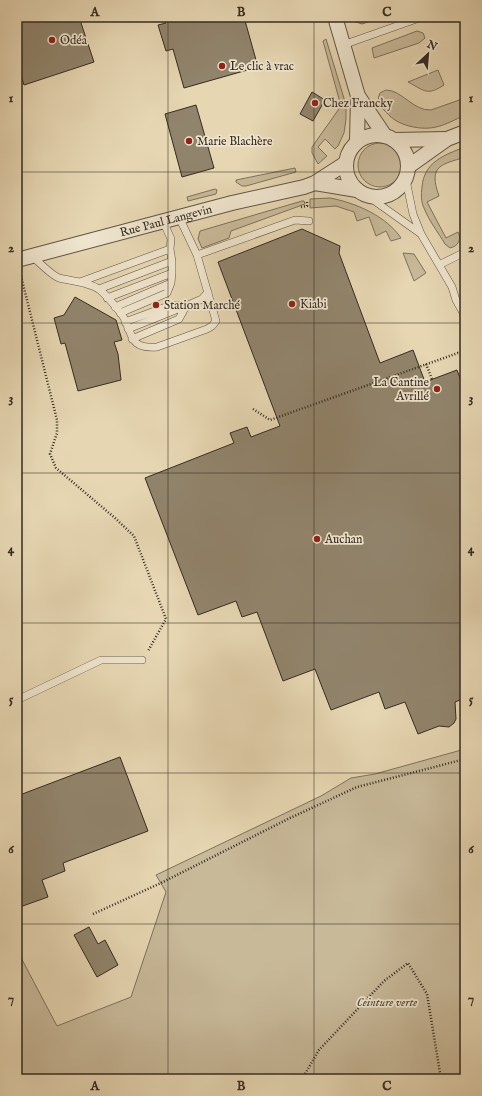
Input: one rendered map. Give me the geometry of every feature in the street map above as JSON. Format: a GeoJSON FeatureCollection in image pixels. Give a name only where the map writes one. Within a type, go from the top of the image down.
{"type":"FeatureCollection","features":[{"type":"Feature","properties":{"kind":"street"},"geometry":{"type":"LineString","coordinates":[[335,17],[358,96],[357,142]]}},
{"type":"Feature","properties":{"kind":"street"},"geometry":{"type":"LineString","coordinates":[[358,96],[389,138],[404,151],[408,158],[409,166],[406,180],[399,189],[390,195],[380,198],[363,194],[350,183],[347,173],[346,163],[350,152],[357,142],[370,136],[389,138],[447,139]]}},
{"type":"Feature","properties":{"kind":"street"},"geometry":{"type":"LineString","coordinates":[[409,166],[447,139],[465,132]]}},
{"type":"Feature","properties":{"kind":"street","name":"Rue Paul Langevin"},"geometry":{"type":"LineString","coordinates":[[17,260],[232,203],[315,183],[346,163]]}},
{"type":"Feature","properties":{"kind":"street","name":"Rue Paul Langevin"},"geometry":{"type":"LineString","coordinates":[[315,183],[363,194]]}},
{"type":"Feature","properties":{"kind":"lane"},"geometry":{"type":"LineString","coordinates":[[343,45],[422,17]]}},
{"type":"Feature","properties":{"kind":"lane"},"geometry":{"type":"LineString","coordinates":[[406,180],[413,214],[421,234],[452,287],[456,300],[465,316]]}},
{"type":"Feature","properties":{"kind":"lane"},"geometry":{"type":"LineString","coordinates":[[363,194],[421,234]]}},
{"type":"Feature","properties":{"kind":"lane"},"geometry":{"type":"LineString","coordinates":[[32,256],[57,277],[80,282],[99,289],[120,313],[127,325],[132,339],[138,344],[148,348],[157,347],[212,326],[216,322],[196,255],[179,217]]}},
{"type":"Feature","properties":{"kind":"lane"},"geometry":{"type":"LineString","coordinates":[[196,255],[295,220],[309,221]]}},
{"type":"Feature","properties":{"kind":"lane"},"geometry":{"type":"LineString","coordinates":[[120,313],[167,293],[171,283],[172,273],[170,248],[171,238],[163,221]]}},
{"type":"Feature","properties":{"kind":"lane"},"geometry":{"type":"LineString","coordinates":[[80,282],[170,248]]}},
{"type":"Feature","properties":{"kind":"lane"},"geometry":{"type":"LineString","coordinates":[[439,265],[465,252]]}},
{"type":"Feature","properties":{"kind":"lane"},"geometry":{"type":"LineString","coordinates":[[99,289],[172,261]]}},
{"type":"Feature","properties":{"kind":"lane"},"geometry":{"type":"LineString","coordinates":[[107,298],[172,273]]}},
{"type":"Feature","properties":{"kind":"lane"},"geometry":{"type":"LineString","coordinates":[[114,307],[171,283]]}},
{"type":"Feature","properties":{"kind":"lane"},"geometry":{"type":"LineString","coordinates":[[127,325],[170,304],[186,306],[202,299],[208,292]]}},
{"type":"Feature","properties":{"kind":"lane"},"geometry":{"type":"LineString","coordinates":[[132,339],[179,319],[186,306]]}},
{"type":"Feature","properties":{"kind":"lane"},"geometry":{"type":"LineString","coordinates":[[17,700],[101,660],[142,660]]}},
{"type":"Feature","properties":{"kind":"path"},"geometry":{"type":"LineString","coordinates":[[21,276],[57,420],[57,433],[50,454],[56,468],[134,536],[166,619],[142,660]]}},
{"type":"Feature","properties":{"kind":"path"},"geometry":{"type":"LineString","coordinates":[[253,409],[270,420],[458,353],[465,354]]}},
{"type":"Feature","properties":{"kind":"path"},"geometry":{"type":"LineString","coordinates":[[426,364],[432,379]]}},
{"type":"Feature","properties":{"kind":"path"},"geometry":{"type":"LineString","coordinates":[[93,914],[161,883],[290,818],[357,787],[465,759]]}},
{"type":"Feature","properties":{"kind":"path"},"geometry":{"type":"LineString","coordinates":[[302,1079],[319,1050],[384,981],[408,963],[427,994],[442,1079]]}},
{"type":"Feature","properties":{"kind":"green space"},"geometry":{"type":"Polygon","coordinates":[[[352,17],[382,17],[362,24],[356,22],[352,17]]]}},
{"type":"Feature","properties":{"kind":"green space"},"geometry":{"type":"Polygon","coordinates":[[[417,31],[423,33],[425,38],[419,43],[374,58],[372,48],[417,31]]]}},
{"type":"Feature","properties":{"kind":"green space"},"geometry":{"type":"Polygon","coordinates":[[[326,39],[346,105],[346,119],[344,133],[335,149],[325,139],[318,147],[327,156],[318,164],[312,153],[312,147],[341,106],[323,41],[326,39]]]}},
{"type":"Feature","properties":{"kind":"green space"},"geometry":{"type":"Polygon","coordinates":[[[438,70],[444,85],[434,90],[422,90],[408,82],[438,70]]]}},
{"type":"Feature","properties":{"kind":"green space"},"geometry":{"type":"Polygon","coordinates":[[[386,90],[397,93],[419,107],[431,110],[465,98],[465,115],[432,128],[417,128],[409,126],[394,119],[380,106],[380,93],[386,90]]]}},
{"type":"Feature","properties":{"kind":"green space"},"geometry":{"type":"Polygon","coordinates":[[[380,143],[392,147],[398,153],[402,165],[398,177],[392,183],[380,187],[368,183],[362,177],[358,165],[362,153],[368,147],[380,143]]]}},
{"type":"Feature","properties":{"kind":"green space"},"geometry":{"type":"Polygon","coordinates":[[[465,147],[465,157],[443,165],[436,172],[436,186],[439,196],[427,202],[446,238],[458,232],[460,238],[458,242],[455,246],[450,248],[445,244],[426,213],[421,195],[422,187],[424,178],[431,165],[450,153],[465,147]]]}},
{"type":"Feature","properties":{"kind":"green space"},"geometry":{"type":"Polygon","coordinates":[[[295,168],[296,172],[246,186],[242,186],[236,182],[236,180],[295,168]]]}},
{"type":"Feature","properties":{"kind":"green space"},"geometry":{"type":"Polygon","coordinates":[[[215,189],[217,190],[216,194],[188,201],[187,197],[215,189]]]}},
{"type":"Feature","properties":{"kind":"green space"},"geometry":{"type":"Polygon","coordinates":[[[330,198],[350,203],[379,217],[395,230],[401,238],[391,241],[386,231],[376,236],[369,217],[357,221],[354,212],[336,206],[310,208],[310,199],[330,198]]]}},
{"type":"Feature","properties":{"kind":"green space"},"geometry":{"type":"Polygon","coordinates":[[[304,201],[305,204],[231,231],[229,238],[202,248],[198,239],[200,231],[304,201]]]}},
{"type":"Feature","properties":{"kind":"green space"},"geometry":{"type":"Polygon","coordinates":[[[403,253],[414,254],[426,273],[414,281],[403,253]]]}},
{"type":"Feature","properties":{"kind":"green space","name":"Ceinture verte"},"geometry":{"type":"Polygon","coordinates":[[[465,749],[465,1079],[17,1079],[17,950],[57,1026],[131,997],[166,892],[156,875],[321,796],[351,778],[375,774],[465,749]]]}},
{"type":"Feature","properties":{"kind":"building","name":"Odéa"},"geometry":{"type":"Polygon","coordinates":[[[17,17],[79,17],[94,62],[24,85],[17,63],[17,17]]]}},
{"type":"Feature","properties":{"kind":"building"},"geometry":{"type":"Polygon","coordinates":[[[164,17],[244,17],[258,67],[184,88],[173,49],[166,51],[158,25],[166,23],[164,17]]]}},
{"type":"Feature","properties":{"kind":"building"},"geometry":{"type":"Polygon","coordinates":[[[312,92],[325,100],[313,121],[300,114],[312,92]]]}},
{"type":"Feature","properties":{"kind":"building","name":"Marie Blachère"},"geometry":{"type":"Polygon","coordinates":[[[196,105],[214,168],[182,177],[165,114],[196,105]]]}},
{"type":"Feature","properties":{"kind":"building","name":"Auchan"},"geometry":{"type":"Polygon","coordinates":[[[302,229],[340,246],[339,253],[380,363],[413,350],[425,382],[457,370],[465,391],[465,698],[455,702],[456,719],[449,727],[439,726],[418,734],[405,702],[385,709],[379,692],[331,710],[315,669],[283,681],[257,612],[242,617],[236,601],[198,615],[145,478],[234,443],[230,433],[247,427],[251,437],[280,426],[218,262],[302,229]]]}},
{"type":"Feature","properties":{"kind":"building"},"geometry":{"type":"Polygon","coordinates":[[[75,297],[116,320],[122,340],[114,342],[118,354],[121,380],[78,391],[65,343],[61,344],[54,318],[64,315],[75,297]]]}},
{"type":"Feature","properties":{"kind":"building"},"geometry":{"type":"Polygon","coordinates":[[[120,757],[148,831],[63,863],[65,871],[42,880],[48,897],[17,908],[17,796],[120,757]]]}},
{"type":"Feature","properties":{"kind":"building"},"geometry":{"type":"Polygon","coordinates":[[[89,927],[98,944],[105,940],[118,965],[97,977],[74,935],[89,927]]]}},
{"type":"Feature","properties":{"kind":"place","name":"Odéa"},"geometry":{"type":"Point","coordinates":[52,40]}},
{"type":"Feature","properties":{"kind":"place","name":"Le clic à vrac"},"geometry":{"type":"Point","coordinates":[222,66]}},
{"type":"Feature","properties":{"kind":"place","name":"Chez Francky"},"geometry":{"type":"Point","coordinates":[315,103]}},
{"type":"Feature","properties":{"kind":"place","name":"Marie Blachère"},"geometry":{"type":"Point","coordinates":[189,141]}},
{"type":"Feature","properties":{"kind":"place","name":"Kiabi"},"geometry":{"type":"Point","coordinates":[292,304]}},
{"type":"Feature","properties":{"kind":"place","name":"Station Marché"},"geometry":{"type":"Point","coordinates":[156,305]}},
{"type":"Feature","properties":{"kind":"place","name":"La Cantine Avrillé"},"geometry":{"type":"Point","coordinates":[437,389]}},
{"type":"Feature","properties":{"kind":"place","name":"Auchan"},"geometry":{"type":"Point","coordinates":[317,539]}}]}
